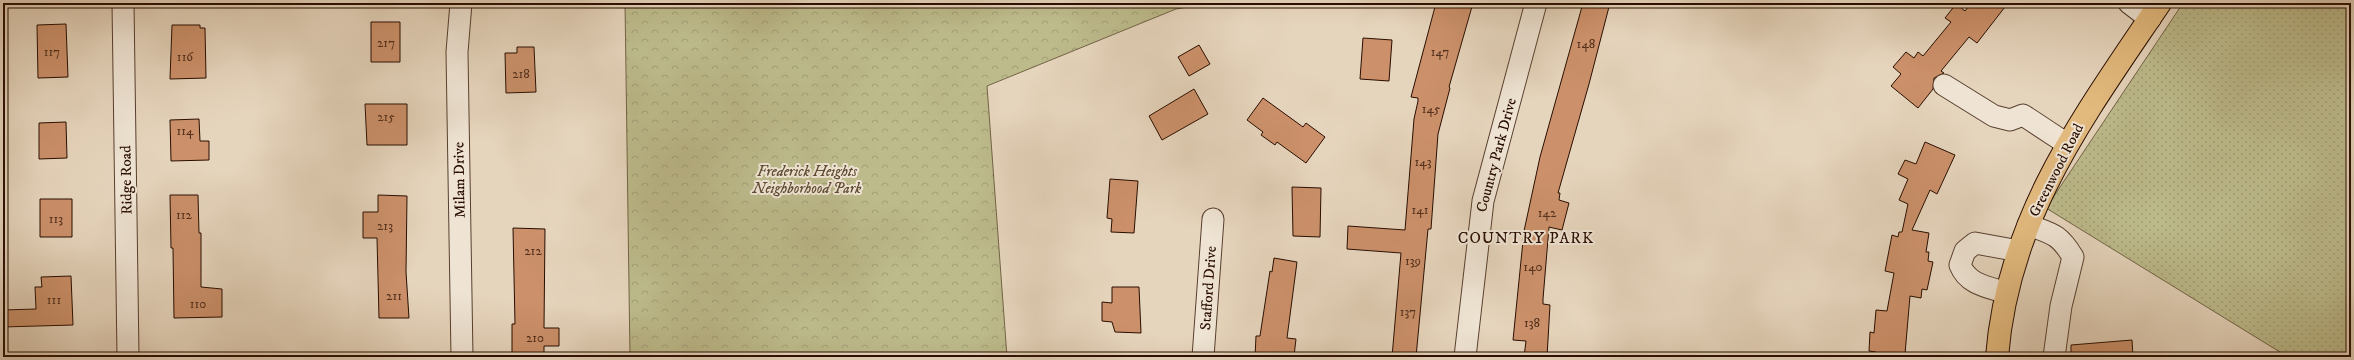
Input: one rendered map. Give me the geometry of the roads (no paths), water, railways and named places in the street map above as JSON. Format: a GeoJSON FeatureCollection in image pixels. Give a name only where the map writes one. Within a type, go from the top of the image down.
{"type":"FeatureCollection","features":[{"type":"Feature","properties":{"kind":"main road","name":"Greenwood Road"},"geometry":{"type":"LineString","coordinates":[[1997,357],[2007,293],[2019,251],[2028,225],[2050,174],[2067,144],[2155,11]]}},
{"type":"Feature","properties":{"kind":"street","name":"Ridge Road"},"geometry":{"type":"LineString","coordinates":[[123,3],[128,357]]}},
{"type":"Feature","properties":{"kind":"street","name":"Milam Drive"},"geometry":{"type":"LineString","coordinates":[[461,3],[458,52],[462,357]]}},
{"type":"Feature","properties":{"kind":"street","name":"Country Park Drive"},"geometry":{"type":"LineString","coordinates":[[1466,357],[1483,201],[1536,3]]}},
{"type":"Feature","properties":{"kind":"street"},"geometry":{"type":"LineString","coordinates":[[2129,3],[2155,11]]}},
{"type":"Feature","properties":{"kind":"street"},"geometry":{"type":"LineString","coordinates":[[1944,85],[1994,116],[2010,120],[2023,115],[2067,144]]}},
{"type":"Feature","properties":{"kind":"street","name":"Stafford Drive"},"geometry":{"type":"LineString","coordinates":[[1203,357],[1213,219]]}},
{"type":"Feature","properties":{"kind":"street"},"geometry":{"type":"LineString","coordinates":[[2028,225],[2055,234],[2065,244],[2073,257],[2061,306],[2054,357]]}},
{"type":"Feature","properties":{"kind":"street"},"geometry":{"type":"LineString","coordinates":[[2007,293],[1978,284],[1964,276],[1960,265],[1965,251],[1975,243],[2019,251]]}},
{"type":"Feature","properties":{"kind":"district","name":"COUNTRY PARK"},"geometry":{"type":"Point","coordinates":[1526,237]}},
{"type":"Feature","properties":{"kind":"park label","name":"Frederick Heights Neighborhood Park"},"geometry":{"type":"Point","coordinates":[807,180]}}]}
